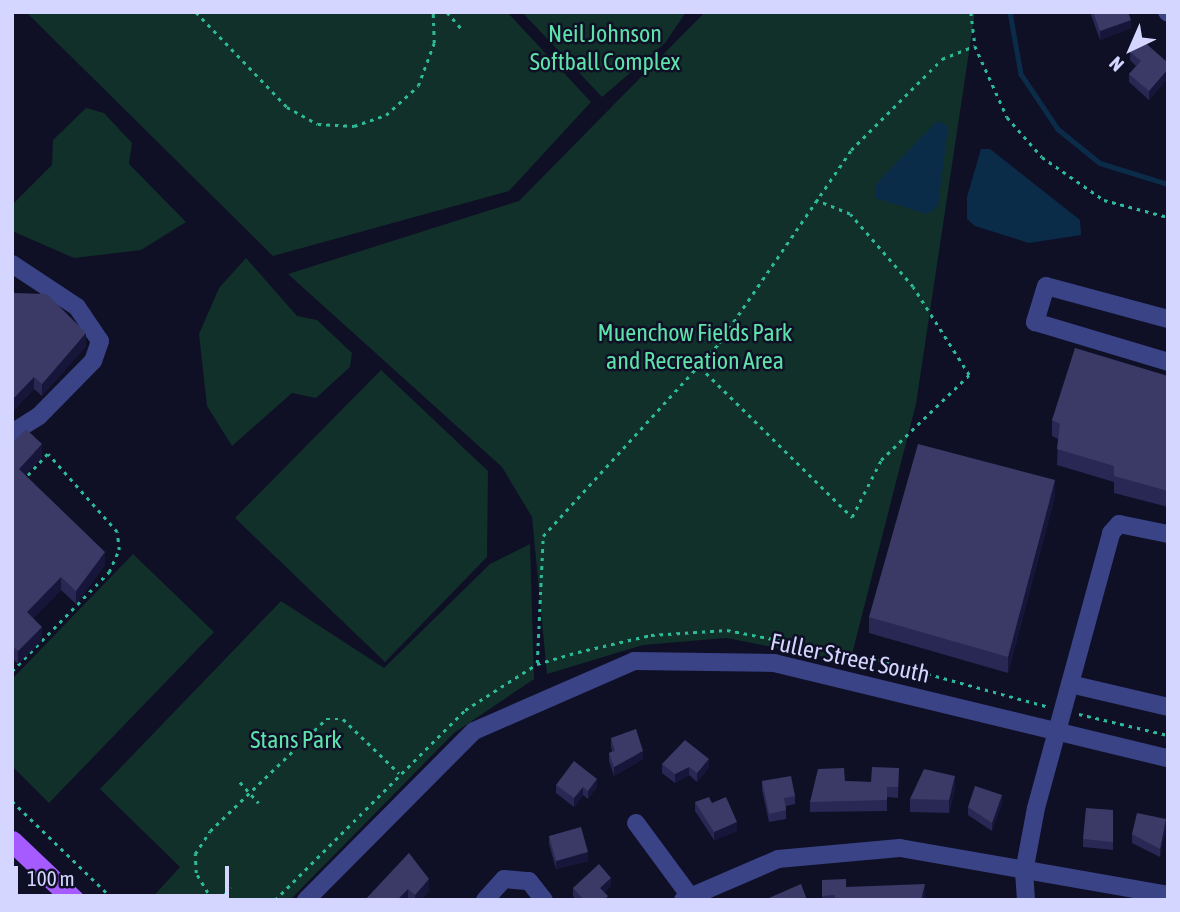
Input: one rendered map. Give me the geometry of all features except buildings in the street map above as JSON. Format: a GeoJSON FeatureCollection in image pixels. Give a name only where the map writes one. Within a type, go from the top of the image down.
{"type":"FeatureCollection","features":[{"type":"Feature","properties":{"kind":"main road"},"geometry":{"type":"LineString","coordinates":[[12,841],[74,900]]}},
{"type":"Feature","properties":{"kind":"street"},"geometry":{"type":"LineString","coordinates":[[12,264],[77,307],[100,341],[93,361],[39,416],[12,433]]}},
{"type":"Feature","properties":{"kind":"street"},"geometry":{"type":"LineString","coordinates":[[1168,319],[1046,286],[1035,322],[1168,362]]}},
{"type":"Feature","properties":{"kind":"street"},"geometry":{"type":"LineString","coordinates":[[1027,900],[1024,872],[1070,684],[1111,533],[1119,524],[1168,534]]}},
{"type":"Feature","properties":{"kind":"street","name":"Fuller Street South"},"geometry":{"type":"LineString","coordinates":[[306,900],[474,731],[634,661],[774,663],[1168,758]]}},
{"type":"Feature","properties":{"kind":"street"},"geometry":{"type":"LineString","coordinates":[[1070,684],[1168,707]]}},
{"type":"Feature","properties":{"kind":"street"},"geometry":{"type":"LineString","coordinates":[[636,823],[687,897],[778,859],[900,848],[1024,872],[1168,895]]}},
{"type":"Feature","properties":{"kind":"street"},"geometry":{"type":"LineString","coordinates":[[485,900],[504,879],[529,881],[544,900]]}},
{"type":"Feature","properties":{"kind":"path"},"geometry":{"type":"LineString","coordinates":[[196,12],[287,107],[318,124],[354,126],[386,116],[418,86],[434,43],[432,12]]}},
{"type":"Feature","properties":{"kind":"path"},"geometry":{"type":"LineString","coordinates":[[447,12],[462,29]]}},
{"type":"Feature","properties":{"kind":"path"},"geometry":{"type":"LineString","coordinates":[[971,12],[975,46],[1007,117],[1042,157],[1104,200],[1168,217]]}},
{"type":"Feature","properties":{"kind":"path"},"geometry":{"type":"LineString","coordinates":[[537,664],[543,536],[700,367],[832,170],[918,80],[942,59],[975,46]]}},
{"type":"Feature","properties":{"kind":"path"},"geometry":{"type":"LineString","coordinates":[[700,367],[852,517],[881,460],[969,375],[913,287],[850,214],[814,200]]}},
{"type":"Feature","properties":{"kind":"path"},"geometry":{"type":"LineString","coordinates":[[12,671],[108,572],[119,550],[117,532],[48,454],[19,486]]}},
{"type":"Feature","properties":{"kind":"path"},"geometry":{"type":"LineString","coordinates":[[275,900],[399,773],[465,710],[537,664],[651,635],[727,631],[870,658],[1064,711],[1168,735]]}},
{"type":"Feature","properties":{"kind":"path"},"geometry":{"type":"LineString","coordinates":[[212,900],[196,873],[195,854],[251,794],[333,716],[399,773]]}},
{"type":"Feature","properties":{"kind":"path"},"geometry":{"type":"LineString","coordinates":[[240,782],[258,803]]}},
{"type":"Feature","properties":{"kind":"path"},"geometry":{"type":"LineString","coordinates":[[12,801],[114,900]]}},
{"type":"Feature","properties":{"kind":"path"},"geometry":{"type":"LineString","coordinates":[[219,900],[230,888]]}},
{"type":"Feature","properties":{"kind":"green space"},"geometry":{"type":"Polygon","coordinates":[[[26,12],[507,12],[591,102],[509,191],[273,256],[26,12]]]}},
{"type":"Feature","properties":{"kind":"green space","name":"Neil Johnson Softball Complex"},"geometry":{"type":"Polygon","coordinates":[[[522,12],[686,12],[665,43],[602,97],[522,12]]]}},
{"type":"Feature","properties":{"kind":"green space","name":"Muenchow Fields Park and Recreation Area"},"geometry":{"type":"Polygon","coordinates":[[[705,12],[975,12],[916,404],[850,662],[726,638],[643,645],[547,674],[532,517],[502,467],[288,274],[519,201],[705,12]]]}},
{"type":"Feature","properties":{"kind":"green space"},"geometry":{"type":"Polygon","coordinates":[[[86,108],[104,113],[132,143],[129,164],[186,222],[141,250],[74,258],[12,231],[12,205],[52,165],[53,140],[86,108]]]}},
{"type":"Feature","properties":{"kind":"green space"},"geometry":{"type":"Polygon","coordinates":[[[246,258],[297,316],[317,320],[352,353],[350,367],[316,398],[292,393],[232,446],[207,406],[199,334],[219,288],[246,258]]]}},
{"type":"Feature","properties":{"kind":"green space"},"geometry":{"type":"Polygon","coordinates":[[[381,370],[488,471],[487,557],[385,662],[235,518],[381,370]]]}},
{"type":"Feature","properties":{"kind":"green space","name":"Stans Park"},"geometry":{"type":"Polygon","coordinates":[[[530,544],[534,679],[454,733],[290,900],[150,900],[180,867],[100,789],[281,601],[384,668],[490,564],[530,544]]]}},
{"type":"Feature","properties":{"kind":"green space"},"geometry":{"type":"Polygon","coordinates":[[[133,554],[214,632],[49,803],[12,766],[12,679],[133,554]]]}},
{"type":"Feature","properties":{"kind":"water"},"geometry":{"type":"Polygon","coordinates":[[[937,121],[948,126],[938,206],[927,214],[875,198],[876,184],[937,121]]]}},
{"type":"Feature","properties":{"kind":"water"},"geometry":{"type":"Polygon","coordinates":[[[981,149],[990,149],[1080,220],[1081,235],[1029,243],[975,226],[967,219],[967,197],[981,149]]]}},
{"type":"Feature","properties":{"kind":"waterway"},"geometry":{"type":"LineString","coordinates":[[1010,12],[1021,74],[1058,129],[1100,163],[1168,184]]}}]}
